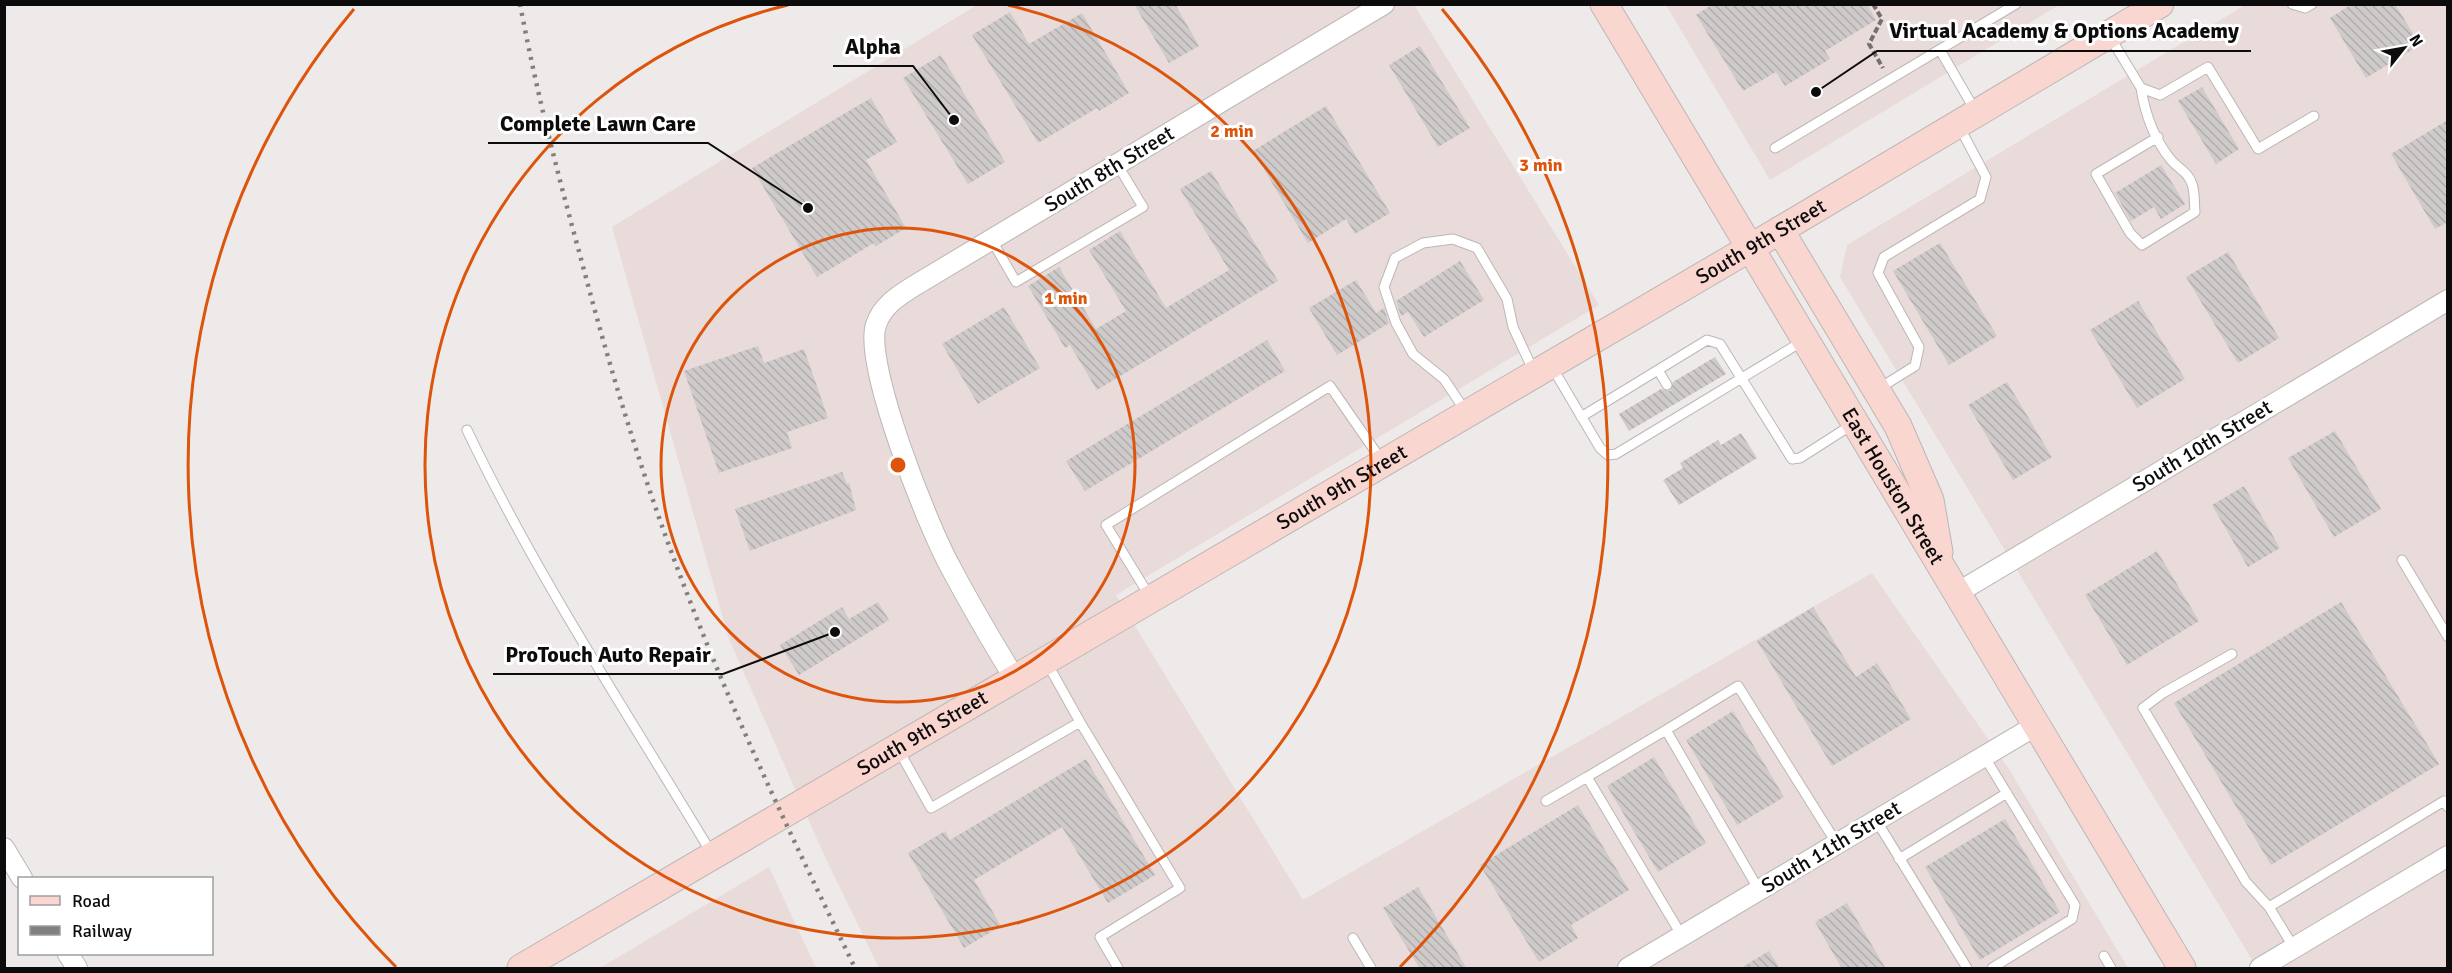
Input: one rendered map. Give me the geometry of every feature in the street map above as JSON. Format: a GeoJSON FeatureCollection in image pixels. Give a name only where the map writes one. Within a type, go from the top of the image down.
{"type":"FeatureCollection","features":[{"type":"Feature","properties":{"kind":"main road","name":"East Houston Street"},"geometry":{"type":"LineString","coordinates":[[1604,4],[2182,969]]}},
{"type":"Feature","properties":{"kind":"main road","name":"South 9th Street"},"geometry":{"type":"LineString","coordinates":[[522,969],[1543,370],[2160,4]]}},
{"type":"Feature","properties":{"kind":"main road"},"geometry":{"type":"LineString","coordinates":[[1780,230],[1898,426],[1930,500],[1942,568]]}},
{"type":"Feature","properties":{"kind":"street","name":"South 8th Street"},"geometry":{"type":"LineString","coordinates":[[1015,679],[949,566],[904,455],[879,380],[876,361],[876,326],[887,305],[991,239],[1384,4]]}},
{"type":"Feature","properties":{"kind":"street","name":"South 10th Street"},"geometry":{"type":"LineString","coordinates":[[1957,593],[2448,300]]}},
{"type":"Feature","properties":{"kind":"street","name":"South 11th Street"},"geometry":{"type":"LineString","coordinates":[[1628,969],[2035,726]]}},
{"type":"Feature","properties":{"kind":"street"},"geometry":{"type":"LineString","coordinates":[[4,848],[21,877]]}},
{"type":"Feature","properties":{"kind":"street"},"geometry":{"type":"LineString","coordinates":[[2260,969],[2448,856]]}},
{"type":"Feature","properties":{"kind":"street"},"geometry":{"type":"LineString","coordinates":[[69,955],[77,969]]}},
{"type":"Feature","properties":{"kind":"lane"},"geometry":{"type":"LineString","coordinates":[[1775,148],[2016,4]]}},
{"type":"Feature","properties":{"kind":"lane"},"geometry":{"type":"LineString","coordinates":[[2292,4],[2304,8],[2312,4]]}},
{"type":"Feature","properties":{"kind":"lane"},"geometry":{"type":"LineString","coordinates":[[2109,35],[2141,88],[2146,117],[2158,137],[2172,161],[2185,171],[2193,186],[2195,212],[2142,245],[2130,233],[2096,174],[2158,137]]}},
{"type":"Feature","properties":{"kind":"lane"},"geometry":{"type":"LineString","coordinates":[[1876,390],[1915,366],[1919,347],[1878,273],[1884,257],[1980,199],[1986,177],[1968,119],[1940,50]]}},
{"type":"Feature","properties":{"kind":"lane"},"geometry":{"type":"LineString","coordinates":[[2141,88],[2160,95],[2208,66],[2258,149],[2314,116]]}},
{"type":"Feature","properties":{"kind":"lane"},"geometry":{"type":"LineString","coordinates":[[991,239],[1016,282],[1143,207],[1117,164]]}},
{"type":"Feature","properties":{"kind":"lane"},"geometry":{"type":"LineString","coordinates":[[1467,414],[1444,380],[1413,354],[1396,324],[1384,286],[1395,258],[1423,243],[1454,239],[1477,248],[1507,299],[1513,327],[1543,370],[1581,417],[1600,448],[1608,455],[1616,454],[1805,340]]}},
{"type":"Feature","properties":{"kind":"lane"},"geometry":{"type":"LineString","coordinates":[[1581,417],[1707,340],[1713,340],[1720,344],[1792,459],[1800,458],[1854,423]]}},
{"type":"Feature","properties":{"kind":"lane"},"geometry":{"type":"LineString","coordinates":[[1658,370],[1667,385]]}},
{"type":"Feature","properties":{"kind":"lane"},"geometry":{"type":"LineString","coordinates":[[1152,599],[1106,525],[1330,386],[1384,463]]}},
{"type":"Feature","properties":{"kind":"lane"},"geometry":{"type":"LineString","coordinates":[[1678,402],[1685,412]]}},
{"type":"Feature","properties":{"kind":"lane"},"geometry":{"type":"LineString","coordinates":[[467,430],[533,555],[713,856]]}},
{"type":"Feature","properties":{"kind":"lane"},"geometry":{"type":"LineString","coordinates":[[2402,560],[2448,637]]}},
{"type":"Feature","properties":{"kind":"lane"},"geometry":{"type":"LineString","coordinates":[[2232,654],[2163,693],[2143,708],[2246,882],[2269,908],[2294,948]]}},
{"type":"Feature","properties":{"kind":"lane"},"geometry":{"type":"LineString","coordinates":[[1046,661],[1180,888],[1100,937],[1118,969]]}},
{"type":"Feature","properties":{"kind":"lane"},"geometry":{"type":"LineString","coordinates":[[1546,801],[1738,686],[1837,844]]}},
{"type":"Feature","properties":{"kind":"lane"},"geometry":{"type":"LineString","coordinates":[[897,747],[931,808],[1080,722]]}},
{"type":"Feature","properties":{"kind":"lane"},"geometry":{"type":"LineString","coordinates":[[1666,730],[1760,890]]}},
{"type":"Feature","properties":{"kind":"lane"},"geometry":{"type":"LineString","coordinates":[[1984,756],[2076,905],[2072,919],[1992,969]]}},
{"type":"Feature","properties":{"kind":"lane"},"geometry":{"type":"LineString","coordinates":[[1587,777],[1682,936]]}},
{"type":"Feature","properties":{"kind":"lane"},"geometry":{"type":"LineString","coordinates":[[1899,859],[2007,793]]}},
{"type":"Feature","properties":{"kind":"lane"},"geometry":{"type":"LineString","coordinates":[[2269,908],[2444,801],[2448,807]]}},
{"type":"Feature","properties":{"kind":"lane"},"geometry":{"type":"LineString","coordinates":[[1876,820],[1967,969]]}},
{"type":"Feature","properties":{"kind":"lane"},"geometry":{"type":"LineString","coordinates":[[1353,938],[1371,969]]}},
{"type":"Feature","properties":{"kind":"lane"},"geometry":{"type":"LineString","coordinates":[[2104,956],[2111,969]]}},
{"type":"Feature","properties":{"kind":"path"},"geometry":{"type":"LineString","coordinates":[[1873,4],[1881,18],[1869,45],[1889,79]]}},
{"type":"Feature","properties":{"kind":"shaded area"},"geometry":{"type":"Polygon","coordinates":[[[977,5],[1414,5],[1599,305],[1116,595],[1303,900],[1872,573],[2009,769],[2128,968],[879,968],[825,857],[729,639],[612,227],[977,5]]]}},
{"type":"Feature","properties":{"kind":"shaded area"},"geometry":{"type":"Polygon","coordinates":[[[1666,5],[2059,5],[1770,180],[1666,5]]]}},
{"type":"Feature","properties":{"kind":"shaded area"},"geometry":{"type":"Polygon","coordinates":[[[2245,5],[2447,5],[2447,968],[2257,968],[1840,277],[1847,245],[2245,5]]]}},
{"type":"Feature","properties":{"kind":"shaded area"},"geometry":{"type":"Polygon","coordinates":[[[769,867],[816,968],[600,968],[769,867]]]}},
{"type":"Feature","properties":{"kind":"building"},"geometry":{"type":"Polygon","coordinates":[[[1134,4],[1175,4],[1199,46],[1169,63],[1134,4]]]}},
{"type":"Feature","properties":{"kind":"building"},"geometry":{"type":"Polygon","coordinates":[[[1713,4],[1867,4],[1876,20],[1825,51],[1830,59],[1785,86],[1776,72],[1743,91],[1696,15],[1713,4]]]}},
{"type":"Feature","properties":{"kind":"building"},"geometry":{"type":"Polygon","coordinates":[[[2352,4],[2395,4],[2420,45],[2366,78],[2330,18],[2352,4]]]}},
{"type":"Feature","properties":{"kind":"building"},"geometry":{"type":"Polygon","coordinates":[[[1010,12],[1029,44],[1082,13],[1129,93],[1099,111],[1097,108],[1038,143],[972,35],[1010,12]]]}},
{"type":"Feature","properties":{"kind":"building"},"geometry":{"type":"Polygon","coordinates":[[[1420,46],[1470,128],[1438,147],[1389,65],[1420,46]]]}},
{"type":"Feature","properties":{"kind":"building"},"geometry":{"type":"Polygon","coordinates":[[[941,55],[1005,162],[968,184],[903,78],[941,55]]]}},
{"type":"Feature","properties":{"kind":"building"},"geometry":{"type":"Polygon","coordinates":[[[2202,87],[2239,149],[2216,164],[2178,101],[2202,87]]]}},
{"type":"Feature","properties":{"kind":"building"},"geometry":{"type":"Polygon","coordinates":[[[871,98],[897,142],[866,160],[906,228],[876,246],[874,243],[817,277],[752,168],[871,98]]]}},
{"type":"Feature","properties":{"kind":"building"},"geometry":{"type":"Polygon","coordinates":[[[1326,106],[1390,213],[1355,234],[1346,219],[1308,243],[1253,151],[1326,106]]]}},
{"type":"Feature","properties":{"kind":"building"},"geometry":{"type":"Polygon","coordinates":[[[2448,120],[2448,222],[2435,229],[2391,154],[2448,120]]]}},
{"type":"Feature","properties":{"kind":"building"},"geometry":{"type":"Polygon","coordinates":[[[2161,165],[2185,204],[2161,219],[2154,207],[2131,221],[2115,193],[2161,165]]]}},
{"type":"Feature","properties":{"kind":"building"},"geometry":{"type":"Polygon","coordinates":[[[1211,171],[1278,281],[1097,390],[1070,345],[1065,348],[1028,286],[1059,267],[1096,329],[1126,311],[1089,250],[1120,231],[1166,308],[1229,270],[1180,189],[1211,171]]]}},
{"type":"Feature","properties":{"kind":"building"},"geometry":{"type":"Polygon","coordinates":[[[1940,243],[1997,336],[1949,365],[1893,271],[1940,243]]]}},
{"type":"Feature","properties":{"kind":"building"},"geometry":{"type":"Polygon","coordinates":[[[2228,252],[2279,338],[2238,363],[2186,277],[2228,252]]]}},
{"type":"Feature","properties":{"kind":"building"},"geometry":{"type":"Polygon","coordinates":[[[1460,261],[1484,300],[1424,337],[1408,312],[1401,316],[1396,301],[1460,261]]]}},
{"type":"Feature","properties":{"kind":"building"},"geometry":{"type":"Polygon","coordinates":[[[1356,280],[1376,313],[1384,308],[1389,323],[1337,355],[1309,308],[1356,280]]]}},
{"type":"Feature","properties":{"kind":"building"},"geometry":{"type":"Polygon","coordinates":[[[2138,301],[2185,379],[2137,408],[2090,330],[2138,301]]]}},
{"type":"Feature","properties":{"kind":"building"},"geometry":{"type":"Polygon","coordinates":[[[1004,307],[1040,368],[978,404],[942,344],[1004,307]]]}},
{"type":"Feature","properties":{"kind":"building"},"geometry":{"type":"Polygon","coordinates":[[[1267,340],[1285,371],[1085,491],[1066,461],[1267,340]]]}},
{"type":"Feature","properties":{"kind":"building"},"geometry":{"type":"Polygon","coordinates":[[[758,346],[764,363],[804,349],[828,418],[787,432],[792,448],[719,473],[684,371],[758,346]]]}},
{"type":"Feature","properties":{"kind":"building"},"geometry":{"type":"Polygon","coordinates":[[[1715,357],[1726,374],[1629,431],[1619,414],[1661,389],[1670,391],[1673,382],[1715,357]]]}},
{"type":"Feature","properties":{"kind":"building"},"geometry":{"type":"Polygon","coordinates":[[[2007,382],[2052,457],[2013,480],[1968,405],[2007,382]]]}},
{"type":"Feature","properties":{"kind":"building"},"geometry":{"type":"Polygon","coordinates":[[[2335,431],[2381,509],[2334,537],[2288,458],[2335,431]]]}},
{"type":"Feature","properties":{"kind":"building"},"geometry":{"type":"Polygon","coordinates":[[[1741,433],[1757,458],[1679,505],[1663,480],[1683,468],[1680,463],[1718,440],[1721,445],[1741,433]]]}},
{"type":"Feature","properties":{"kind":"building"},"geometry":{"type":"Polygon","coordinates":[[[842,472],[847,484],[849,483],[856,510],[750,551],[735,509],[842,472]]]}},
{"type":"Feature","properties":{"kind":"building"},"geometry":{"type":"Polygon","coordinates":[[[2244,486],[2280,548],[2248,567],[2212,505],[2244,486]]]}},
{"type":"Feature","properties":{"kind":"building"},"geometry":{"type":"Polygon","coordinates":[[[2157,551],[2199,621],[2127,665],[2085,595],[2157,551]]]}},
{"type":"Feature","properties":{"kind":"building"},"geometry":{"type":"Polygon","coordinates":[[[878,602],[889,620],[799,675],[780,645],[842,607],[849,619],[878,602]]]}},
{"type":"Feature","properties":{"kind":"building"},"geometry":{"type":"Polygon","coordinates":[[[2341,602],[2439,764],[2271,865],[2174,703],[2341,602]]]}},
{"type":"Feature","properties":{"kind":"building"},"geometry":{"type":"Polygon","coordinates":[[[1813,607],[1856,677],[1877,663],[1911,719],[1832,766],[1757,641],[1813,607]]]}},
{"type":"Feature","properties":{"kind":"building"},"geometry":{"type":"Polygon","coordinates":[[[1733,711],[1784,797],[1737,825],[1686,740],[1733,711]]]}},
{"type":"Feature","properties":{"kind":"building"},"geometry":{"type":"Polygon","coordinates":[[[1654,757],[1706,843],[1658,872],[1607,786],[1654,757]]]}},
{"type":"Feature","properties":{"kind":"building"},"geometry":{"type":"Polygon","coordinates":[[[1086,759],[1155,875],[1108,903],[1062,827],[974,880],[1001,926],[964,948],[908,853],[945,831],[950,840],[1086,759]]]}},
{"type":"Feature","properties":{"kind":"building"},"geometry":{"type":"Polygon","coordinates":[[[1578,805],[1629,890],[1571,925],[1578,938],[1539,962],[1480,865],[1578,805]]]}},
{"type":"Feature","properties":{"kind":"building"},"geometry":{"type":"Polygon","coordinates":[[[2005,819],[2060,912],[1980,960],[1925,867],[2005,819]]]}},
{"type":"Feature","properties":{"kind":"building"},"geometry":{"type":"Polygon","coordinates":[[[1418,887],[1467,969],[1420,969],[1383,908],[1418,887]]]}},
{"type":"Feature","properties":{"kind":"building"},"geometry":{"type":"Polygon","coordinates":[[[1847,903],[1886,969],[1842,969],[1815,922],[1847,903]]]}},
{"type":"Feature","properties":{"kind":"building"},"geometry":{"type":"Polygon","coordinates":[[[1769,951],[1780,969],[1739,969],[1769,951]]]}},
{"type":"Feature","properties":{"kind":"railway"},"geometry":{"type":"LineString","coordinates":[[520,4],[540,99],[571,224],[615,379],[654,502],[702,632],[743,730],[855,968]]}},
{"type":"Feature","properties":{"kind":"place","name":"Virtual Academy & Options Academy"},"geometry":{"type":"Point","coordinates":[1816,92]}},
{"type":"Feature","properties":{"kind":"place","name":"Alpha"},"geometry":{"type":"Point","coordinates":[954,120]}},
{"type":"Feature","properties":{"kind":"place","name":"Complete Lawn Care"},"geometry":{"type":"Point","coordinates":[808,208]}},
{"type":"Feature","properties":{"kind":"place","name":"ProTouch Auto Repair"},"geometry":{"type":"Point","coordinates":[835,632]}}]}
